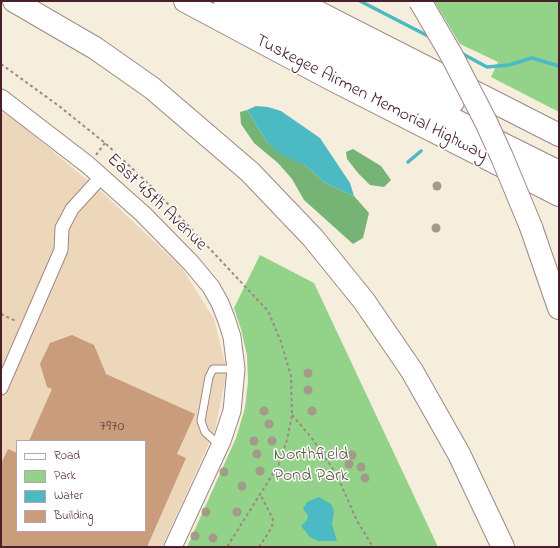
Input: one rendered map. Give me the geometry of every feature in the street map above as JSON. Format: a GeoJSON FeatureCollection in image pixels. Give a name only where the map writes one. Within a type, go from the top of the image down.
{"type":"FeatureCollection","features":[{"type":"Feature","properties":{"kind":"highway"},"geometry":{"type":"LineString","coordinates":[[14,1],[95,48],[152,88],[250,172],[308,232],[364,301],[412,371],[459,454],[503,547]]}},
{"type":"Feature","properties":{"kind":"highway","name":"Tuskegee Airmen Memorial Highway"},"geometry":{"type":"LineString","coordinates":[[185,1],[331,79],[559,195]]}},
{"type":"Feature","properties":{"kind":"highway"},"geometry":{"type":"LineString","coordinates":[[225,1],[418,102],[559,172]]}},
{"type":"Feature","properties":{"kind":"highway"},"geometry":{"type":"LineString","coordinates":[[260,1],[559,156]]}},
{"type":"Feature","properties":{"kind":"highway"},"geometry":{"type":"LineString","coordinates":[[296,1],[559,135]]}},
{"type":"Feature","properties":{"kind":"highway"},"geometry":{"type":"LineString","coordinates":[[420,1],[452,56],[502,157],[531,227],[559,308]]}},
{"type":"Feature","properties":{"kind":"street","name":"East 45th Avenue"},"geometry":{"type":"LineString","coordinates":[[1,98],[102,176],[143,214],[191,263],[211,287],[227,321],[232,337],[236,369],[232,411],[220,446],[173,547]]}},
{"type":"Feature","properties":{"kind":"street"},"geometry":{"type":"LineString","coordinates":[[1,388],[61,250],[62,228],[72,209],[102,176]]}},
{"type":"Feature","properties":{"kind":"lane"},"geometry":{"type":"LineString","coordinates":[[220,446],[205,432],[201,421],[209,377],[213,369],[236,369]]}},
{"type":"Feature","properties":{"kind":"path"},"geometry":{"type":"LineString","coordinates":[[292,415],[312,437],[337,475],[357,521],[373,547]]}},
{"type":"Feature","properties":{"kind":"path"},"geometry":{"type":"LineString","coordinates":[[259,547],[272,527],[273,519],[260,494]]}},
{"type":"Feature","properties":{"kind":"shaded area"},"geometry":{"type":"Polygon","coordinates":[[[1,111],[25,128],[105,195],[182,268],[214,319],[227,372],[215,430],[162,547],[1,547],[1,111]]]}},
{"type":"Feature","properties":{"kind":"green space"},"geometry":{"type":"Polygon","coordinates":[[[434,1],[559,1],[559,112],[491,77],[498,62],[460,44],[434,1]]]}},
{"type":"Feature","properties":{"kind":"green space"},"geometry":{"type":"Polygon","coordinates":[[[247,110],[267,142],[305,165],[325,183],[354,196],[369,213],[363,238],[353,244],[304,200],[292,179],[278,163],[254,143],[241,124],[240,112],[247,110]]]}},
{"type":"Feature","properties":{"kind":"green space"},"geometry":{"type":"Polygon","coordinates":[[[353,149],[381,166],[391,180],[384,187],[370,185],[358,173],[347,159],[346,152],[353,149]]]}},
{"type":"Feature","properties":{"kind":"green space","name":"Northfield Pond Park"},"geometry":{"type":"Polygon","coordinates":[[[260,255],[314,283],[438,547],[187,547],[236,438],[245,408],[248,382],[247,355],[234,308],[260,255]]]}},
{"type":"Feature","properties":{"kind":"water"},"geometry":{"type":"Polygon","coordinates":[[[256,106],[268,107],[281,111],[320,138],[350,183],[354,196],[325,183],[305,165],[280,154],[267,142],[247,110],[256,106]]]}},
{"type":"Feature","properties":{"kind":"water"},"geometry":{"type":"Polygon","coordinates":[[[319,497],[331,504],[334,511],[332,524],[337,541],[318,541],[310,537],[301,526],[307,520],[308,515],[303,509],[307,502],[319,497]]]}},
{"type":"Feature","properties":{"kind":"building"},"geometry":{"type":"Polygon","coordinates":[[[72,335],[94,345],[106,374],[195,414],[177,454],[186,458],[147,547],[1,547],[1,464],[8,449],[16,453],[16,532],[146,532],[146,440],[29,440],[52,389],[47,387],[40,364],[50,343],[72,335]]]}},
{"type":"Feature","properties":{"kind":"waterway"},"geometry":{"type":"LineString","coordinates":[[360,1],[430,37]]}},
{"type":"Feature","properties":{"kind":"waterway"},"geometry":{"type":"LineString","coordinates":[[461,53],[487,67],[509,65],[532,58],[559,66]]}},
{"type":"Feature","properties":{"kind":"waterway"},"geometry":{"type":"LineString","coordinates":[[408,162],[421,151]]}}]}
